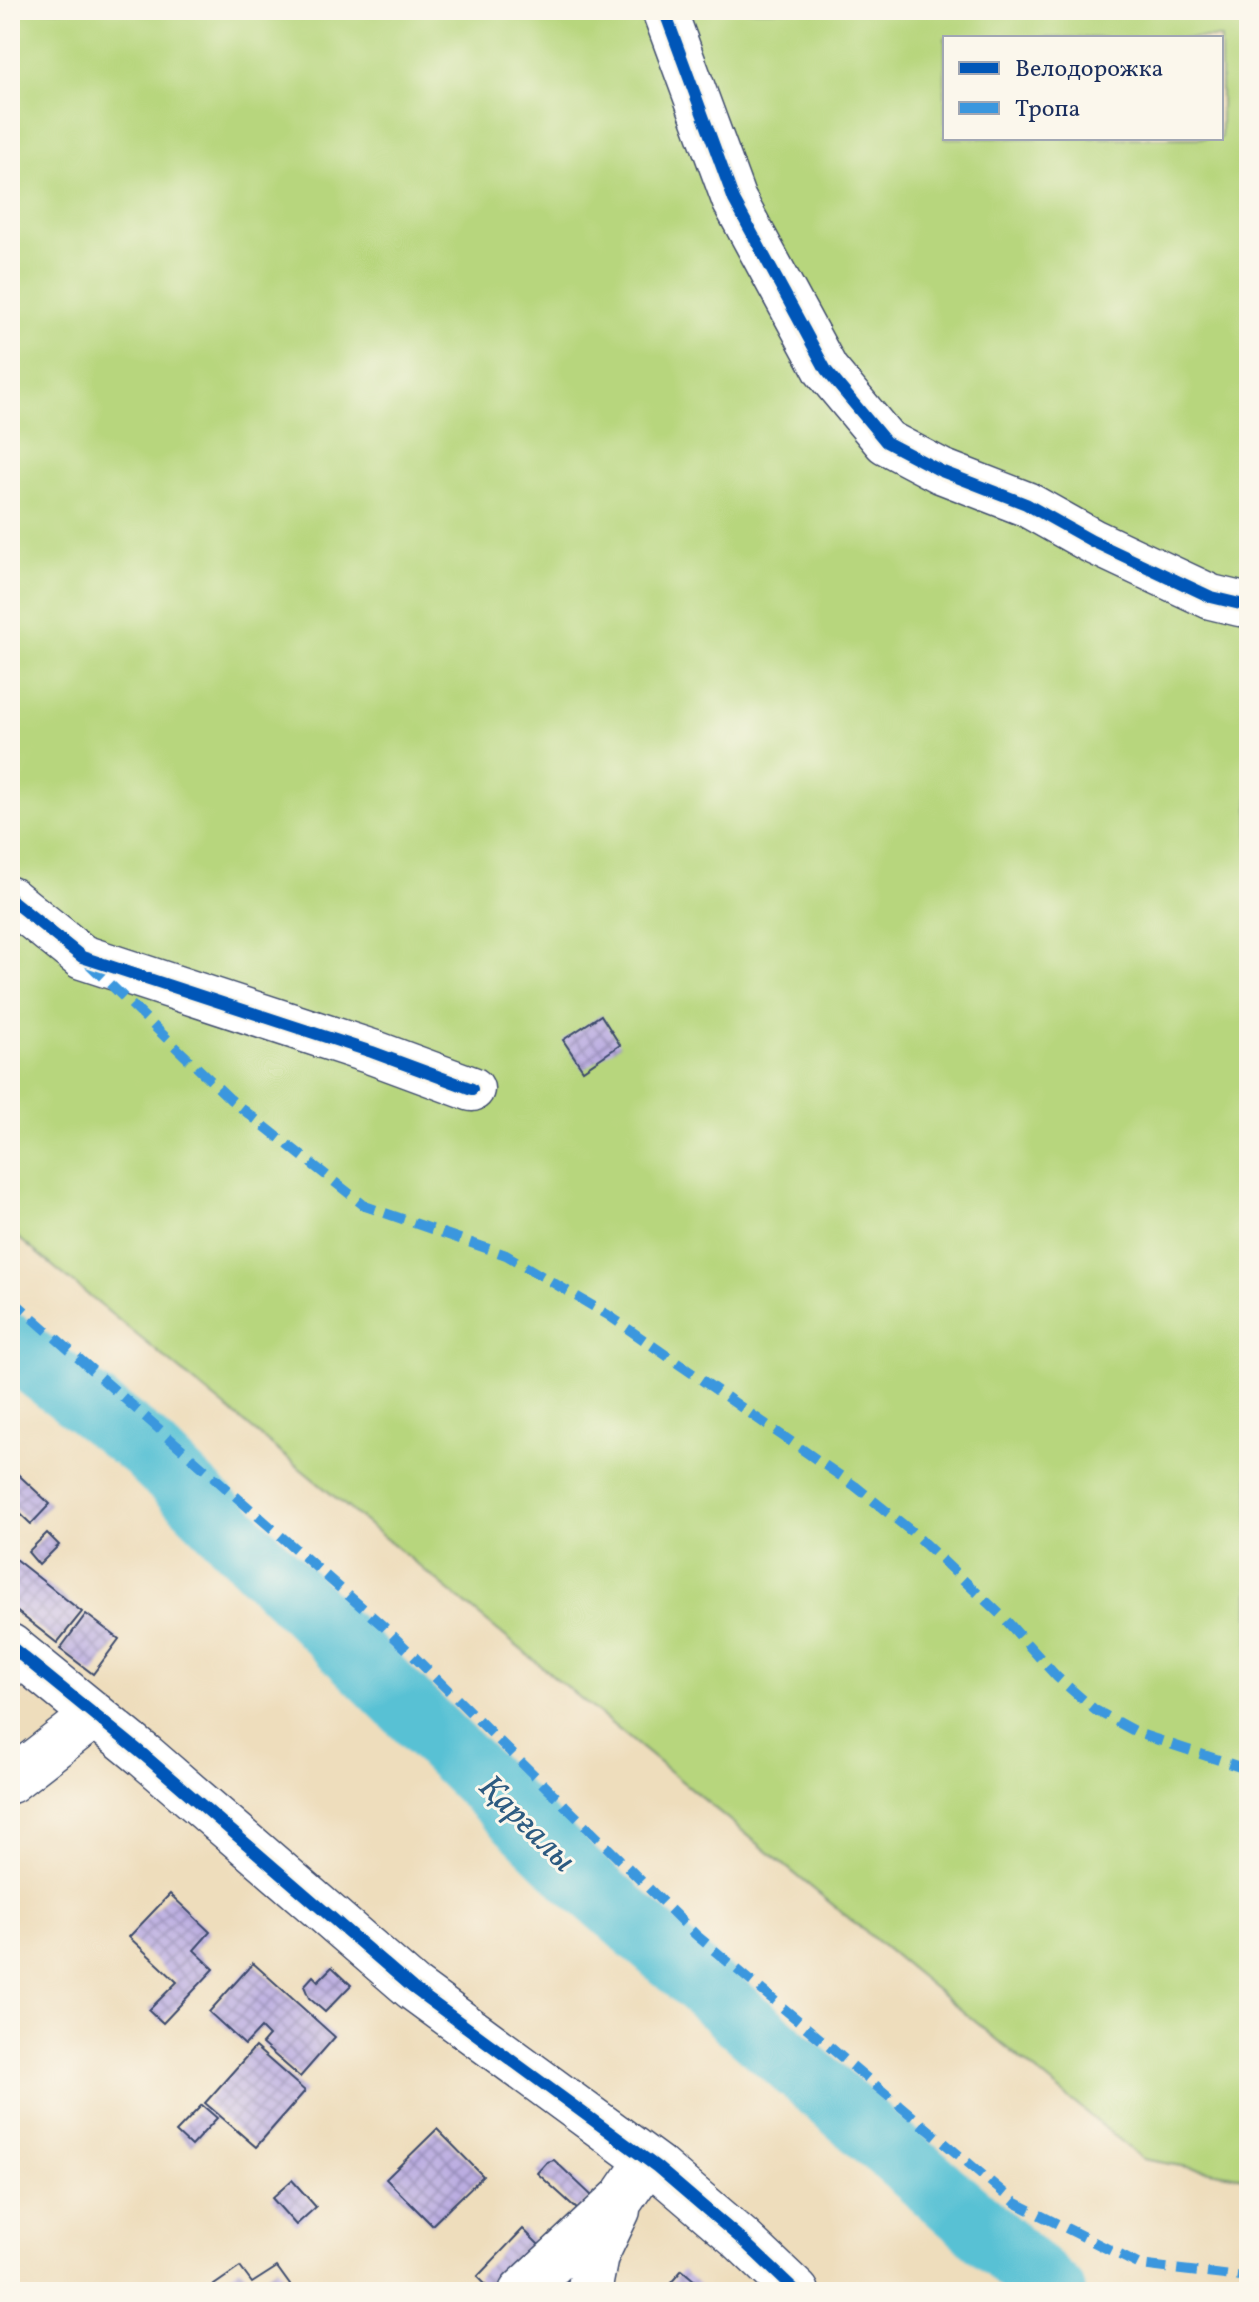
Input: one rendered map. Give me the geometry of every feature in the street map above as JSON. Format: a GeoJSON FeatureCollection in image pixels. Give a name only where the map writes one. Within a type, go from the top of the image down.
{"type":"FeatureCollection","features":[{"type":"Feature","properties":{"kind":"street"},"geometry":{"type":"LineString","coordinates":[[664,10],[734,200],[826,370],[886,442],[941,471],[1026,504],[1092,541],[1211,597],[1240,604]]}},
{"type":"Feature","properties":{"kind":"street"},"geometry":{"type":"LineString","coordinates":[[10,899],[82,957],[372,1052],[472,1089]]}},
{"type":"Feature","properties":{"kind":"street"},"geometry":{"type":"LineString","coordinates":[[10,1646],[95,1715],[635,2180]]}},
{"type":"Feature","properties":{"kind":"street"},"geometry":{"type":"LineString","coordinates":[[10,1781],[95,1715]]}},
{"type":"Feature","properties":{"kind":"street"},"geometry":{"type":"LineString","coordinates":[[521,2292],[635,2180],[657,2167],[797,2292]]}},
{"type":"Feature","properties":{"kind":"street"},"geometry":{"type":"LineString","coordinates":[[589,2292],[596,2256],[635,2180]]}},
{"type":"Feature","properties":{"kind":"green space"},"geometry":{"type":"Polygon","coordinates":[[[10,10],[1249,10],[1249,2178],[1143,2159],[10,1231],[10,10]]]}},
{"type":"Feature","properties":{"kind":"building"},"geometry":{"type":"Polygon","coordinates":[[[601,1015],[620,1045],[583,1070],[563,1040],[601,1015]]]}},
{"type":"Feature","properties":{"kind":"building"},"geometry":{"type":"Polygon","coordinates":[[[10,1467],[50,1504],[31,1524],[10,1504],[10,1467]]]}},
{"type":"Feature","properties":{"kind":"building"},"geometry":{"type":"Polygon","coordinates":[[[47,1533],[59,1545],[39,1565],[28,1552],[47,1533]]]}},
{"type":"Feature","properties":{"kind":"building"},"geometry":{"type":"Polygon","coordinates":[[[10,1555],[82,1612],[57,1643],[10,1606],[10,1555]]]}},
{"type":"Feature","properties":{"kind":"building"},"geometry":{"type":"Polygon","coordinates":[[[86,1614],[119,1639],[93,1674],[60,1649],[86,1614]]]}},
{"type":"Feature","properties":{"kind":"building"},"geometry":{"type":"Polygon","coordinates":[[[170,1894],[210,1932],[194,1950],[214,1969],[163,2023],[149,2010],[177,1982],[129,1937],[170,1894]]]}},
{"type":"Feature","properties":{"kind":"building"},"geometry":{"type":"Polygon","coordinates":[[[253,1963],[335,2037],[300,2077],[262,2044],[269,2036],[261,2028],[245,2045],[209,2012],[253,1963]]]}},
{"type":"Feature","properties":{"kind":"building"},"geometry":{"type":"Polygon","coordinates":[[[332,1967],[351,1985],[325,2012],[309,1998],[304,1986],[313,1976],[318,1981],[332,1967]]]}},
{"type":"Feature","properties":{"kind":"building"},"geometry":{"type":"Polygon","coordinates":[[[255,2047],[305,2091],[256,2147],[205,2103],[255,2047]]]}},
{"type":"Feature","properties":{"kind":"building"},"geometry":{"type":"Polygon","coordinates":[[[202,2105],[217,2118],[191,2146],[176,2132],[202,2105]]]}},
{"type":"Feature","properties":{"kind":"building"},"geometry":{"type":"Polygon","coordinates":[[[437,2129],[483,2176],[432,2225],[386,2179],[437,2129]]]}},
{"type":"Feature","properties":{"kind":"building"},"geometry":{"type":"Polygon","coordinates":[[[554,2160],[592,2196],[578,2210],[537,2173],[547,2162],[554,2160]]]}},
{"type":"Feature","properties":{"kind":"building"},"geometry":{"type":"Polygon","coordinates":[[[292,2180],[316,2207],[296,2225],[272,2198],[292,2180]]]}},
{"type":"Feature","properties":{"kind":"building"},"geometry":{"type":"Polygon","coordinates":[[[523,2229],[546,2252],[507,2292],[492,2292],[477,2277],[523,2229]]]}},
{"type":"Feature","properties":{"kind":"building"},"geometry":{"type":"Polygon","coordinates":[[[240,2267],[252,2283],[277,2267],[295,2292],[204,2292],[240,2267]]]}},
{"type":"Feature","properties":{"kind":"building"},"geometry":{"type":"Polygon","coordinates":[[[682,2270],[708,2292],[663,2292],[682,2270]]]}},
{"type":"Feature","properties":{"kind":"waterway","name":"Қарғалы"},"geometry":{"type":"LineString","coordinates":[[10,1345],[145,1448],[577,1875],[1054,2292]]}},
{"type":"Feature","properties":{"kind":"marked path"},"geometry":{"type":"LineString","coordinates":[[88,963],[230,1099],[365,1206],[506,1255],[608,1315],[855,1486],[911,1531],[1003,1617],[1057,1677],[1095,1710],[1140,1734],[1249,1770]]}},
{"type":"Feature","properties":{"kind":"marked path"},"geometry":{"type":"LineString","coordinates":[[10,1298],[382,1625],[696,1935],[1016,2203],[1140,2265],[1249,2278]]}},
{"type":"Feature","properties":{"kind":"cycle path"},"geometry":{"type":"LineString","coordinates":[[664,10],[734,200],[826,370],[886,442],[941,471],[1026,504],[1092,541],[1211,597],[1240,604]]}},
{"type":"Feature","properties":{"kind":"cycle path"},"geometry":{"type":"LineString","coordinates":[[10,899],[82,957],[372,1052],[472,1089]]}},
{"type":"Feature","properties":{"kind":"cycle path"},"geometry":{"type":"LineString","coordinates":[[10,1646],[145,1756],[413,1988],[657,2167],[797,2292]]}}]}
